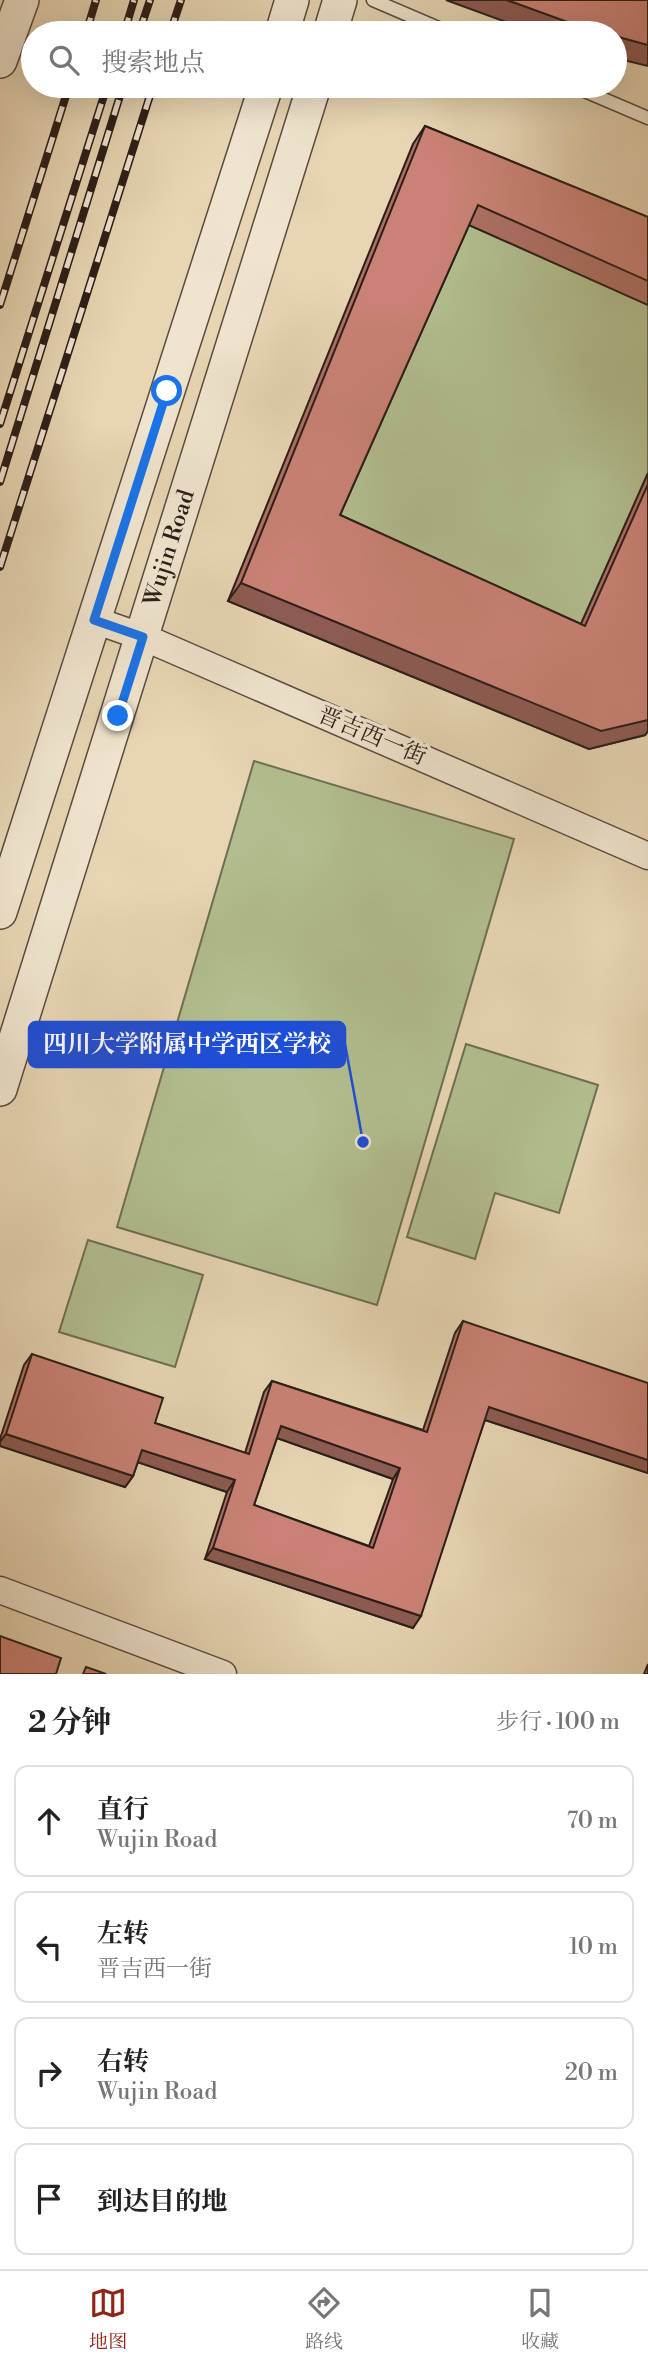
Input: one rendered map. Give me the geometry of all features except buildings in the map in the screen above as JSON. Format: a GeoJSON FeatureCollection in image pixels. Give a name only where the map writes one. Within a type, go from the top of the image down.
{"type":"FeatureCollection","features":[{"type":"Feature","properties":{"kind":"street"},"geometry":{"type":"LineString","coordinates":[[0,61],[22,0]]}},
{"type":"Feature","properties":{"kind":"street"},"geometry":{"type":"LineString","coordinates":[[286,21],[292,0]]}},
{"type":"Feature","properties":{"kind":"street"},"geometry":{"type":"LineString","coordinates":[[334,21],[340,0]]}},
{"type":"Feature","properties":{"kind":"street"},"geometry":{"type":"LineString","coordinates":[[0,912],[262,98]]}},
{"type":"Feature","properties":{"kind":"street","name":"Wujin Road"},"geometry":{"type":"LineString","coordinates":[[0,1089],[310,98]]}},
{"type":"Feature","properties":{"kind":"street","name":"晋吉西一街"},"geometry":{"type":"LineString","coordinates":[[94,620],[143,637],[648,856]]}},
{"type":"Feature","properties":{"kind":"street"},"geometry":{"type":"LineString","coordinates":[[0,1590],[223,1674]]}},
{"type":"Feature","properties":{"kind":"lane"},"geometry":{"type":"LineString","coordinates":[[373,0],[422,21]]}},
{"type":"Feature","properties":{"kind":"lane"},"geometry":{"type":"LineString","coordinates":[[601,98],[648,118]]}},
{"type":"Feature","properties":{"kind":"green space"},"geometry":{"type":"Polygon","coordinates":[[[465,223],[648,305],[648,473],[572,644],[328,533],[465,223]]]}},
{"type":"Feature","properties":{"kind":"green space"},"geometry":{"type":"Polygon","coordinates":[[[254,761],[514,839],[377,1305],[117,1227],[254,761]]]}},
{"type":"Feature","properties":{"kind":"green space"},"geometry":{"type":"Polygon","coordinates":[[[466,1044],[598,1085],[559,1213],[495,1193],[475,1259],[407,1237],[466,1044]]]}},
{"type":"Feature","properties":{"kind":"green space"},"geometry":{"type":"Polygon","coordinates":[[[88,1240],[203,1275],[175,1367],[59,1332],[88,1240]]]}},
{"type":"Feature","properties":{"kind":"railway"},"geometry":{"type":"LineString","coordinates":[[90,21],[96,0]]}},
{"type":"Feature","properties":{"kind":"railway"},"geometry":{"type":"LineString","coordinates":[[128,21],[134,0]]}},
{"type":"Feature","properties":{"kind":"railway"},"geometry":{"type":"LineString","coordinates":[[143,21],[150,0]]}},
{"type":"Feature","properties":{"kind":"railway"},"geometry":{"type":"LineString","coordinates":[[174,21],[181,0]]}},
{"type":"Feature","properties":{"kind":"railway"},"geometry":{"type":"LineString","coordinates":[[0,305],[65,98]]}},
{"type":"Feature","properties":{"kind":"railway"},"geometry":{"type":"LineString","coordinates":[[0,424],[103,98]]}},
{"type":"Feature","properties":{"kind":"railway"},"geometry":{"type":"LineString","coordinates":[[0,482],[119,98]]}},
{"type":"Feature","properties":{"kind":"railway"},"geometry":{"type":"LineString","coordinates":[[0,567],[149,98]]}},
{"type":"Feature","properties":{"kind":"place","name":"四川大学附属中学西区学校"},"geometry":{"type":"Point","coordinates":[363,1142]}},
{"type":"Feature","properties":{"kind":"route"},"geometry":{"type":"LineString","coordinates":[[118,716],[143,637],[94,620],[167,391]]}}]}
